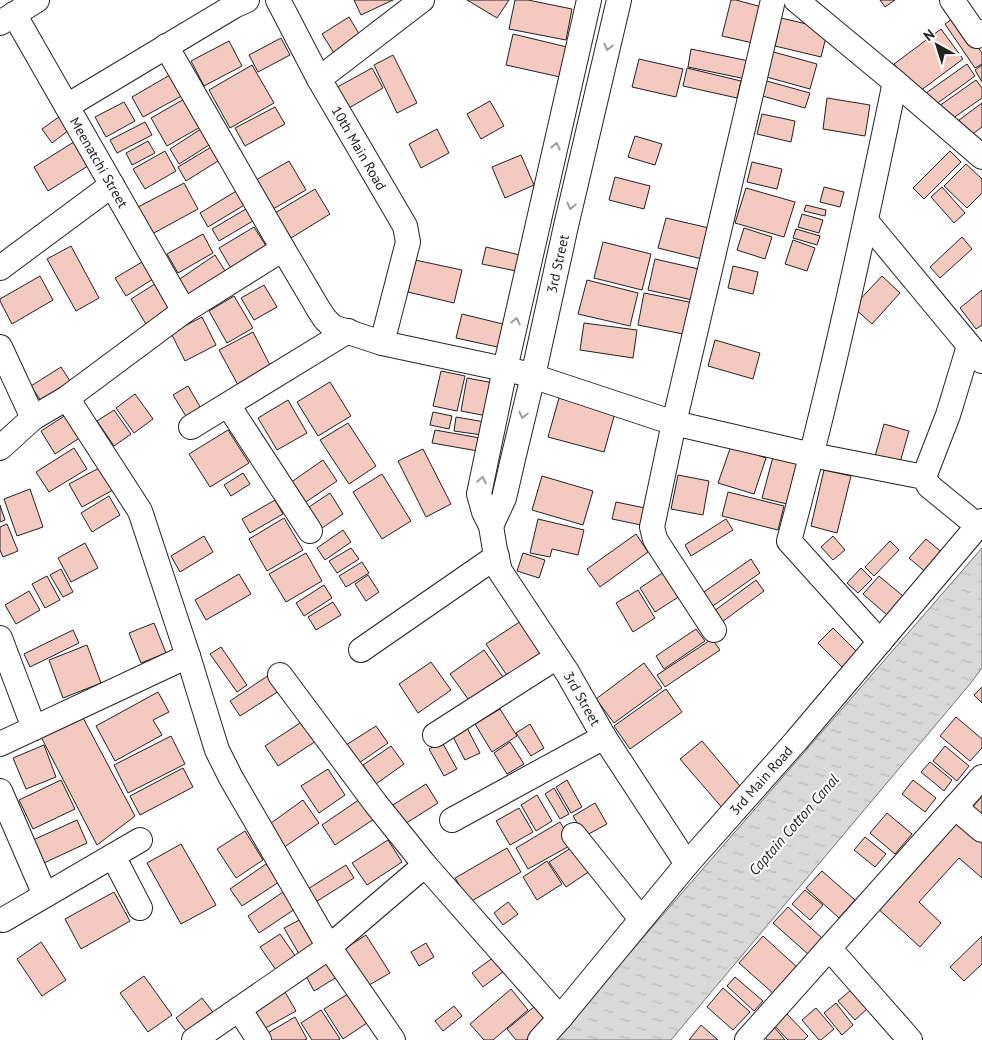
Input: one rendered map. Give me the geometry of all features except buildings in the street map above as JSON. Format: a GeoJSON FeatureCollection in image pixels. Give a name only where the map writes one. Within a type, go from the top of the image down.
{"type":"FeatureCollection","features":[{"type":"Feature","properties":{"kind":"street"},"geometry":{"type":"LineString","coordinates":[[7,19],[37,0]]}},
{"type":"Feature","properties":{"kind":"street","name":"10th Main Road"},"geometry":{"type":"LineString","coordinates":[[278,0],[319,79],[405,226],[408,242],[382,343]]}},
{"type":"Feature","properties":{"kind":"street"},"geometry":{"type":"LineString","coordinates":[[319,79],[422,0]]}},
{"type":"Feature","properties":{"kind":"street","name":"3rd Street"},"geometry":{"type":"LineString","coordinates":[[589,0],[504,369],[480,494],[484,512],[491,526],[500,571],[567,672],[604,737],[687,864]]}},
{"type":"Feature","properties":{"kind":"street","name":"3rd Street"},"geometry":{"type":"LineString","coordinates":[[491,526],[504,498],[619,0]]}},
{"type":"Feature","properties":{"kind":"street"},"geometry":{"type":"LineString","coordinates":[[714,630],[658,544],[652,528],[674,423],[773,0]]}},
{"type":"Feature","properties":{"kind":"street"},"geometry":{"type":"LineString","coordinates":[[796,0],[982,157]]}},
{"type":"Feature","properties":{"kind":"street"},"geometry":{"type":"LineString","coordinates":[[952,0],[977,36],[982,32]]}},
{"type":"Feature","properties":{"kind":"street"},"geometry":{"type":"LineString","coordinates":[[67,106],[237,2]]}},
{"type":"Feature","properties":{"kind":"street","name":"Meenatchi Street"},"geometry":{"type":"LineString","coordinates":[[7,19],[67,106],[184,311]]}},
{"type":"Feature","properties":{"kind":"street"},"geometry":{"type":"LineString","coordinates":[[166,46],[283,249],[325,319],[333,326],[382,343],[523,373],[674,423],[812,455],[924,478],[929,486],[980,524]]}},
{"type":"Feature","properties":{"kind":"street"},"geometry":{"type":"LineString","coordinates":[[880,642],[789,541],[812,455],[866,221],[895,82]]}},
{"type":"Feature","properties":{"kind":"street"},"geometry":{"type":"LineString","coordinates":[[0,268],[112,185]]}},
{"type":"Feature","properties":{"kind":"street"},"geometry":{"type":"LineString","coordinates":[[866,221],[976,353],[948,415],[924,478]]}},
{"type":"Feature","properties":{"kind":"street"},"geometry":{"type":"LineString","coordinates":[[0,448],[33,418],[67,398],[184,311],[283,249]]}},
{"type":"Feature","properties":{"kind":"street"},"geometry":{"type":"LineString","coordinates":[[191,427],[348,331]]}},
{"type":"Feature","properties":{"kind":"street"},"geometry":{"type":"LineString","coordinates":[[0,347],[33,418]]}},
{"type":"Feature","properties":{"kind":"street"},"geometry":{"type":"LineString","coordinates":[[67,398],[140,511],[218,750],[228,771],[329,947],[393,1040]]}},
{"type":"Feature","properties":{"kind":"street"},"geometry":{"type":"LineString","coordinates":[[228,405],[310,531]]}},
{"type":"Feature","properties":{"kind":"street","name":"3rd Main Road"},"geometry":{"type":"LineString","coordinates":[[540,1040],[687,864],[796,741],[980,524]]}},
{"type":"Feature","properties":{"kind":"street"},"geometry":{"type":"LineString","coordinates":[[361,650],[497,556]]}},
{"type":"Feature","properties":{"kind":"street"},"geometry":{"type":"LineString","coordinates":[[0,638],[34,728]]}},
{"type":"Feature","properties":{"kind":"street"},"geometry":{"type":"LineString","coordinates":[[0,744],[188,656]]}},
{"type":"Feature","properties":{"kind":"street"},"geometry":{"type":"LineString","coordinates":[[435,734],[557,657]]}},
{"type":"Feature","properties":{"kind":"street"},"geometry":{"type":"LineString","coordinates":[[280,675],[376,804],[425,865],[560,1018]]}},
{"type":"Feature","properties":{"kind":"street"},"geometry":{"type":"LineString","coordinates":[[452,820],[604,737]]}},
{"type":"Feature","properties":{"kind":"street"},"geometry":{"type":"LineString","coordinates":[[746,1040],[982,777]]}},
{"type":"Feature","properties":{"kind":"street"},"geometry":{"type":"LineString","coordinates":[[0,791],[45,895]]}},
{"type":"Feature","properties":{"kind":"street"},"geometry":{"type":"LineString","coordinates":[[955,807],[982,830]]}},
{"type":"Feature","properties":{"kind":"street"},"geometry":{"type":"LineString","coordinates":[[574,835],[642,919]]}},
{"type":"Feature","properties":{"kind":"street"},"geometry":{"type":"LineString","coordinates":[[3,920],[140,840]]}},
{"type":"Feature","properties":{"kind":"street"},"geometry":{"type":"LineString","coordinates":[[113,856],[140,908]]}},
{"type":"Feature","properties":{"kind":"street"},"geometry":{"type":"LineString","coordinates":[[194,1040],[329,947],[425,865]]}},
{"type":"Feature","properties":{"kind":"street"},"geometry":{"type":"LineString","coordinates":[[829,948],[910,1040]]}},
{"type":"Feature","properties":{"kind":"street"},"geometry":{"type":"LineString","coordinates":[[239,1009],[259,1040]]}},
{"type":"Feature","properties":{"kind":"water","name":"Captain Cotton Canal"},"geometry":{"type":"Polygon","coordinates":[[[982,548],[982,668],[671,1040],[554,1040],[982,548]]]}}]}
